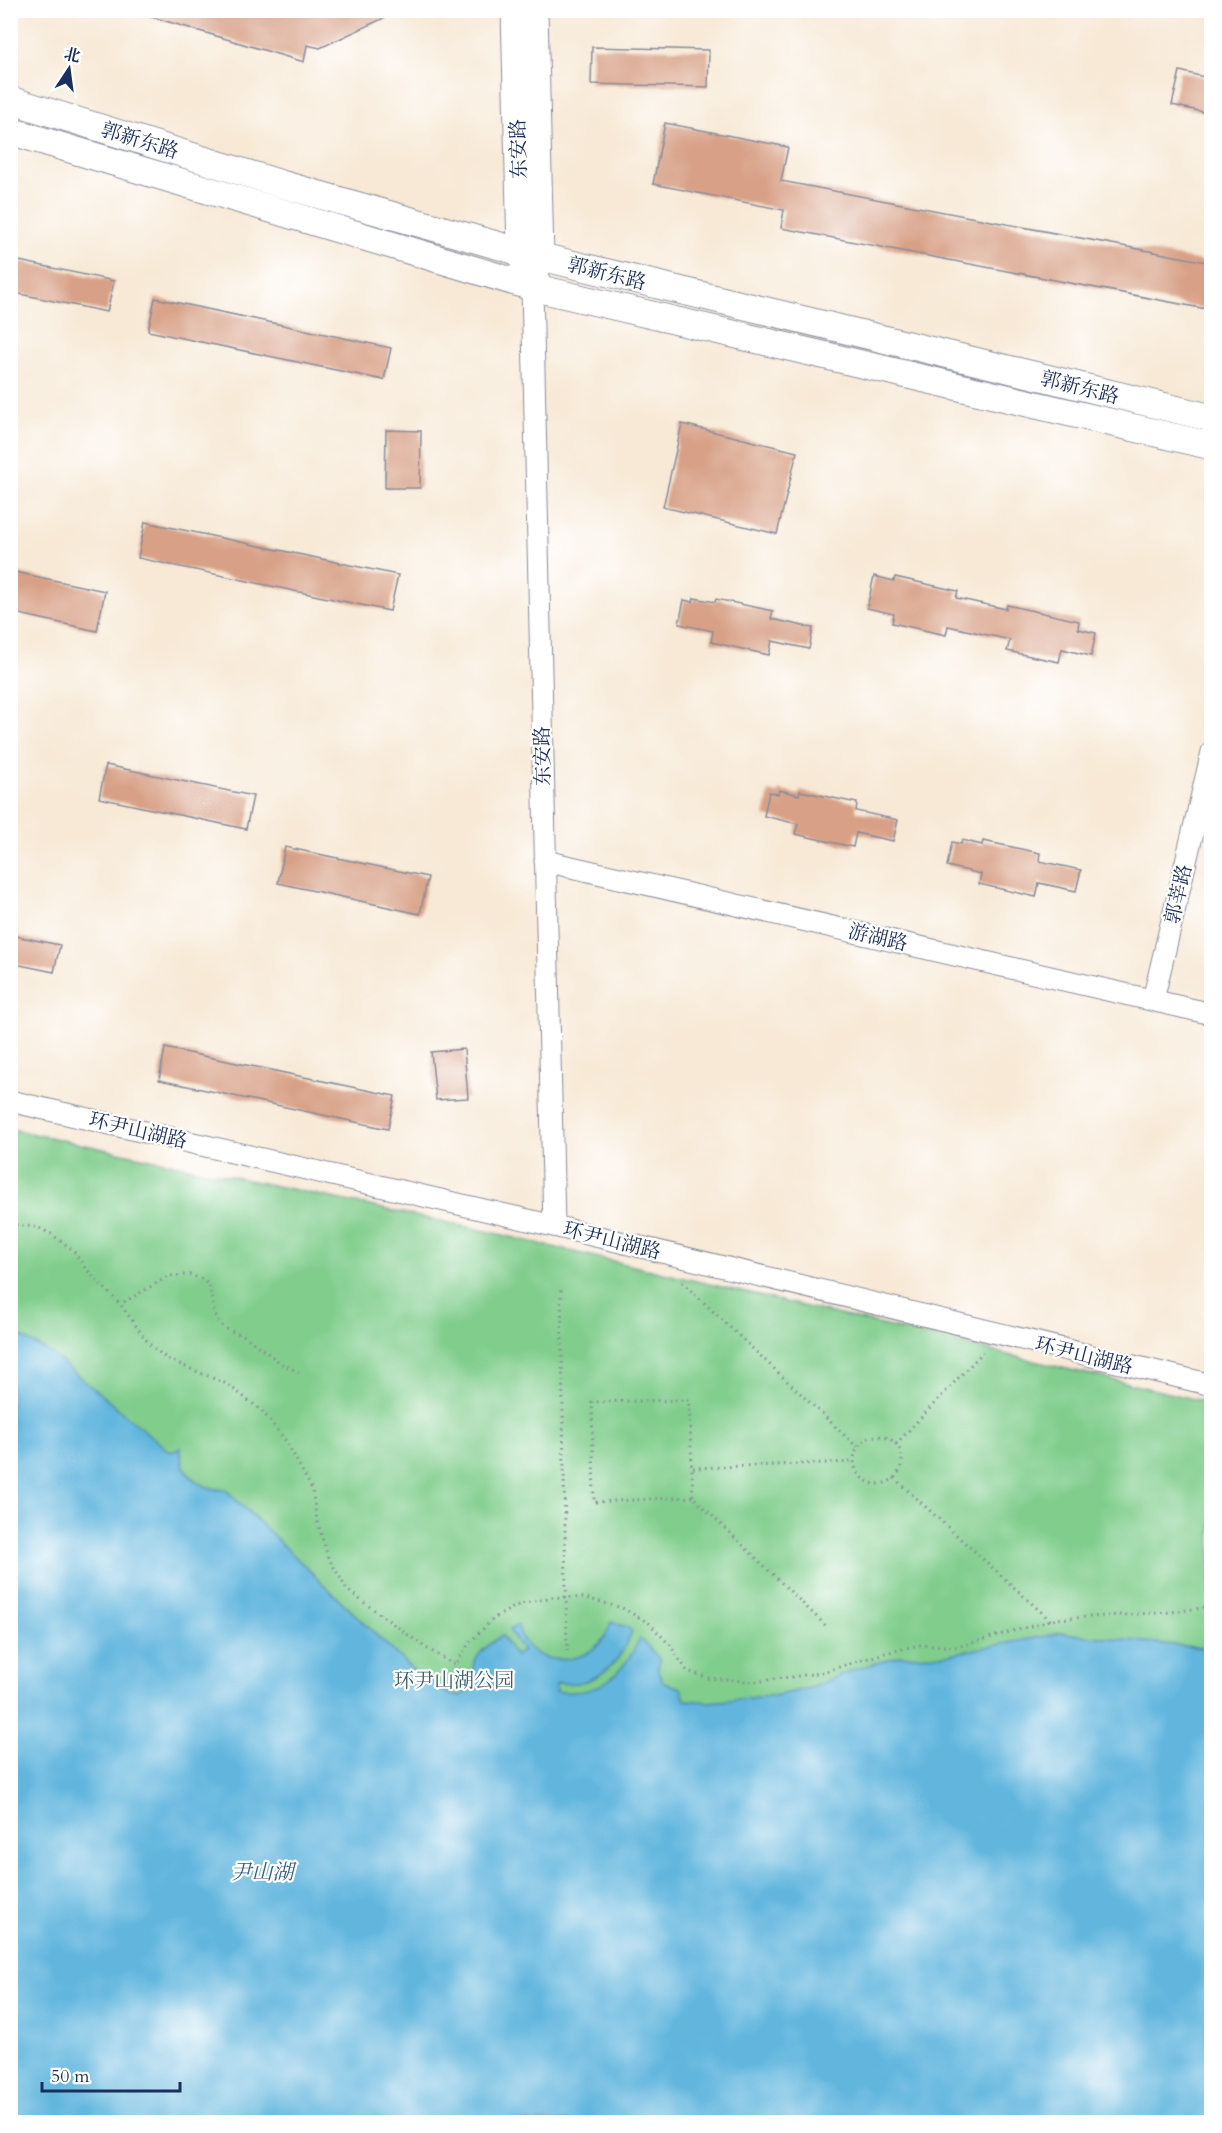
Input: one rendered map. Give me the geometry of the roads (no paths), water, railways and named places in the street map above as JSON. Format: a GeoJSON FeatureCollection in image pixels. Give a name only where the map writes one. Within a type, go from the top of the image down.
{"type":"FeatureCollection","features":[{"type":"Feature","properties":{"kind":"main road","name":"东安路"},"geometry":{"type":"LineString","coordinates":[[514,10],[532,287]]}},
{"type":"Feature","properties":{"kind":"main road","name":"东安路"},"geometry":{"type":"LineString","coordinates":[[531,254],[534,10]]}},
{"type":"Feature","properties":{"kind":"main road","name":"郭新东路"},"geometry":{"type":"LineString","coordinates":[[10,100],[281,184],[531,254],[1212,418]]}},
{"type":"Feature","properties":{"kind":"main road","name":"郭新东路"},"geometry":{"type":"LineString","coordinates":[[10,131],[532,287],[1212,446]]}},
{"type":"Feature","properties":{"kind":"street","name":"东安路"},"geometry":{"type":"LineString","coordinates":[[532,287],[554,1226]]}},
{"type":"Feature","properties":{"kind":"street","name":"郭莘路"},"geometry":{"type":"LineString","coordinates":[[1153,1000],[1212,752]]}},
{"type":"Feature","properties":{"kind":"street","name":"游湖路"},"geometry":{"type":"LineString","coordinates":[[545,861],[1212,1014]]}},
{"type":"Feature","properties":{"kind":"street","name":"环尹山湖路"},"geometry":{"type":"LineString","coordinates":[[10,1101],[554,1226],[1212,1385]]}},
{"type":"Feature","properties":{"kind":"water","name":"尹山湖"},"geometry":{"type":"Polygon","coordinates":[[[11,1331],[52,1354],[169,1451],[175,1451],[181,1447],[184,1465],[193,1479],[208,1487],[226,1490],[420,1677],[435,1682],[442,1691],[452,1695],[459,1696],[469,1690],[477,1657],[502,1635],[515,1656],[523,1651],[509,1630],[518,1625],[524,1641],[534,1652],[548,1658],[564,1660],[593,1649],[604,1637],[611,1622],[632,1631],[620,1654],[604,1672],[583,1681],[557,1683],[555,1691],[584,1691],[607,1681],[626,1663],[640,1638],[659,1658],[658,1672],[664,1683],[681,1688],[685,1700],[710,1702],[779,1695],[813,1687],[847,1672],[899,1656],[944,1655],[1061,1633],[1211,1649],[1211,2122],[11,2122],[11,1331]]]}},
{"type":"Feature","properties":{"kind":"park label","name":"环尹山湖公园"},"geometry":{"type":"Point","coordinates":[454,1680]}}]}
